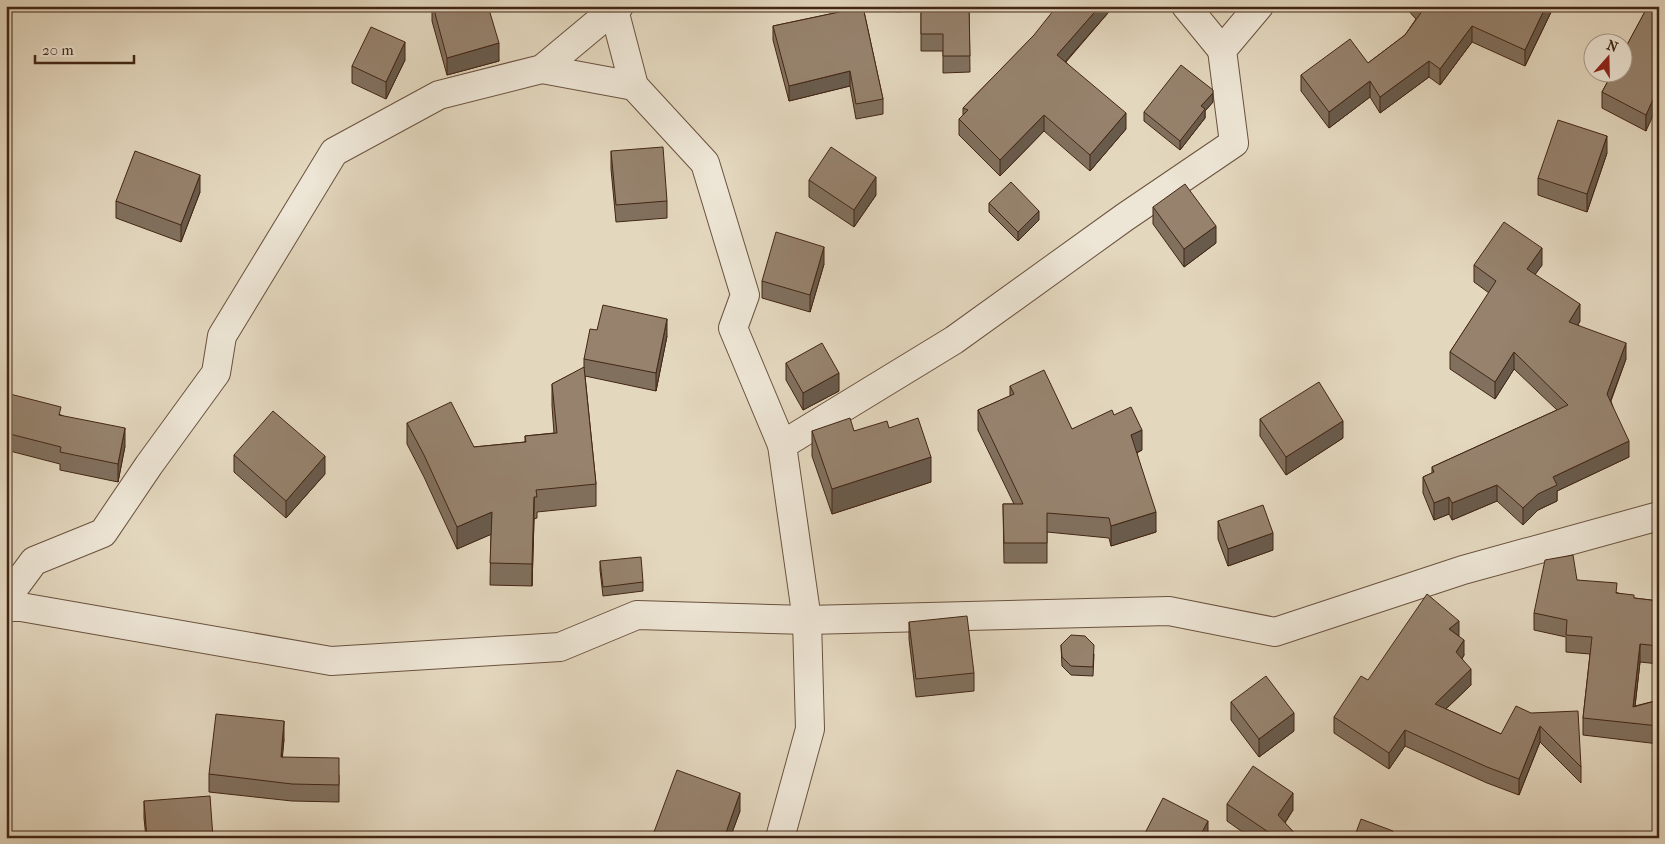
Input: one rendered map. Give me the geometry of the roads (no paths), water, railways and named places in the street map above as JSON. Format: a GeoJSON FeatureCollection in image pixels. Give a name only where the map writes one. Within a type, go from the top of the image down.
{"type":"FeatureCollection","features":[{"type":"Feature","properties":{"kind":"street"},"geometry":{"type":"LineString","coordinates":[[782,445],[954,340],[1125,217],[1234,143],[1222,50],[1186,6]]}},
{"type":"Feature","properties":{"kind":"street"},"geometry":{"type":"LineString","coordinates":[[1222,50],[1259,6]]}},
{"type":"Feature","properties":{"kind":"street"},"geometry":{"type":"LineString","coordinates":[[542,69],[615,7],[634,86],[705,163],[745,295],[733,328],[782,445],[808,620],[810,729],[780,838]]}},
{"type":"Feature","properties":{"kind":"street"},"geometry":{"type":"LineString","coordinates":[[6,599],[34,561],[103,533],[149,465],[216,374],[222,336],[334,152],[439,95],[542,69],[634,86]]}},
{"type":"Feature","properties":{"kind":"street"},"geometry":{"type":"LineString","coordinates":[[6,607],[21,607],[331,661],[560,647],[636,615],[808,620],[1169,611],[1275,632],[1464,570],[1659,516]]}}]}
